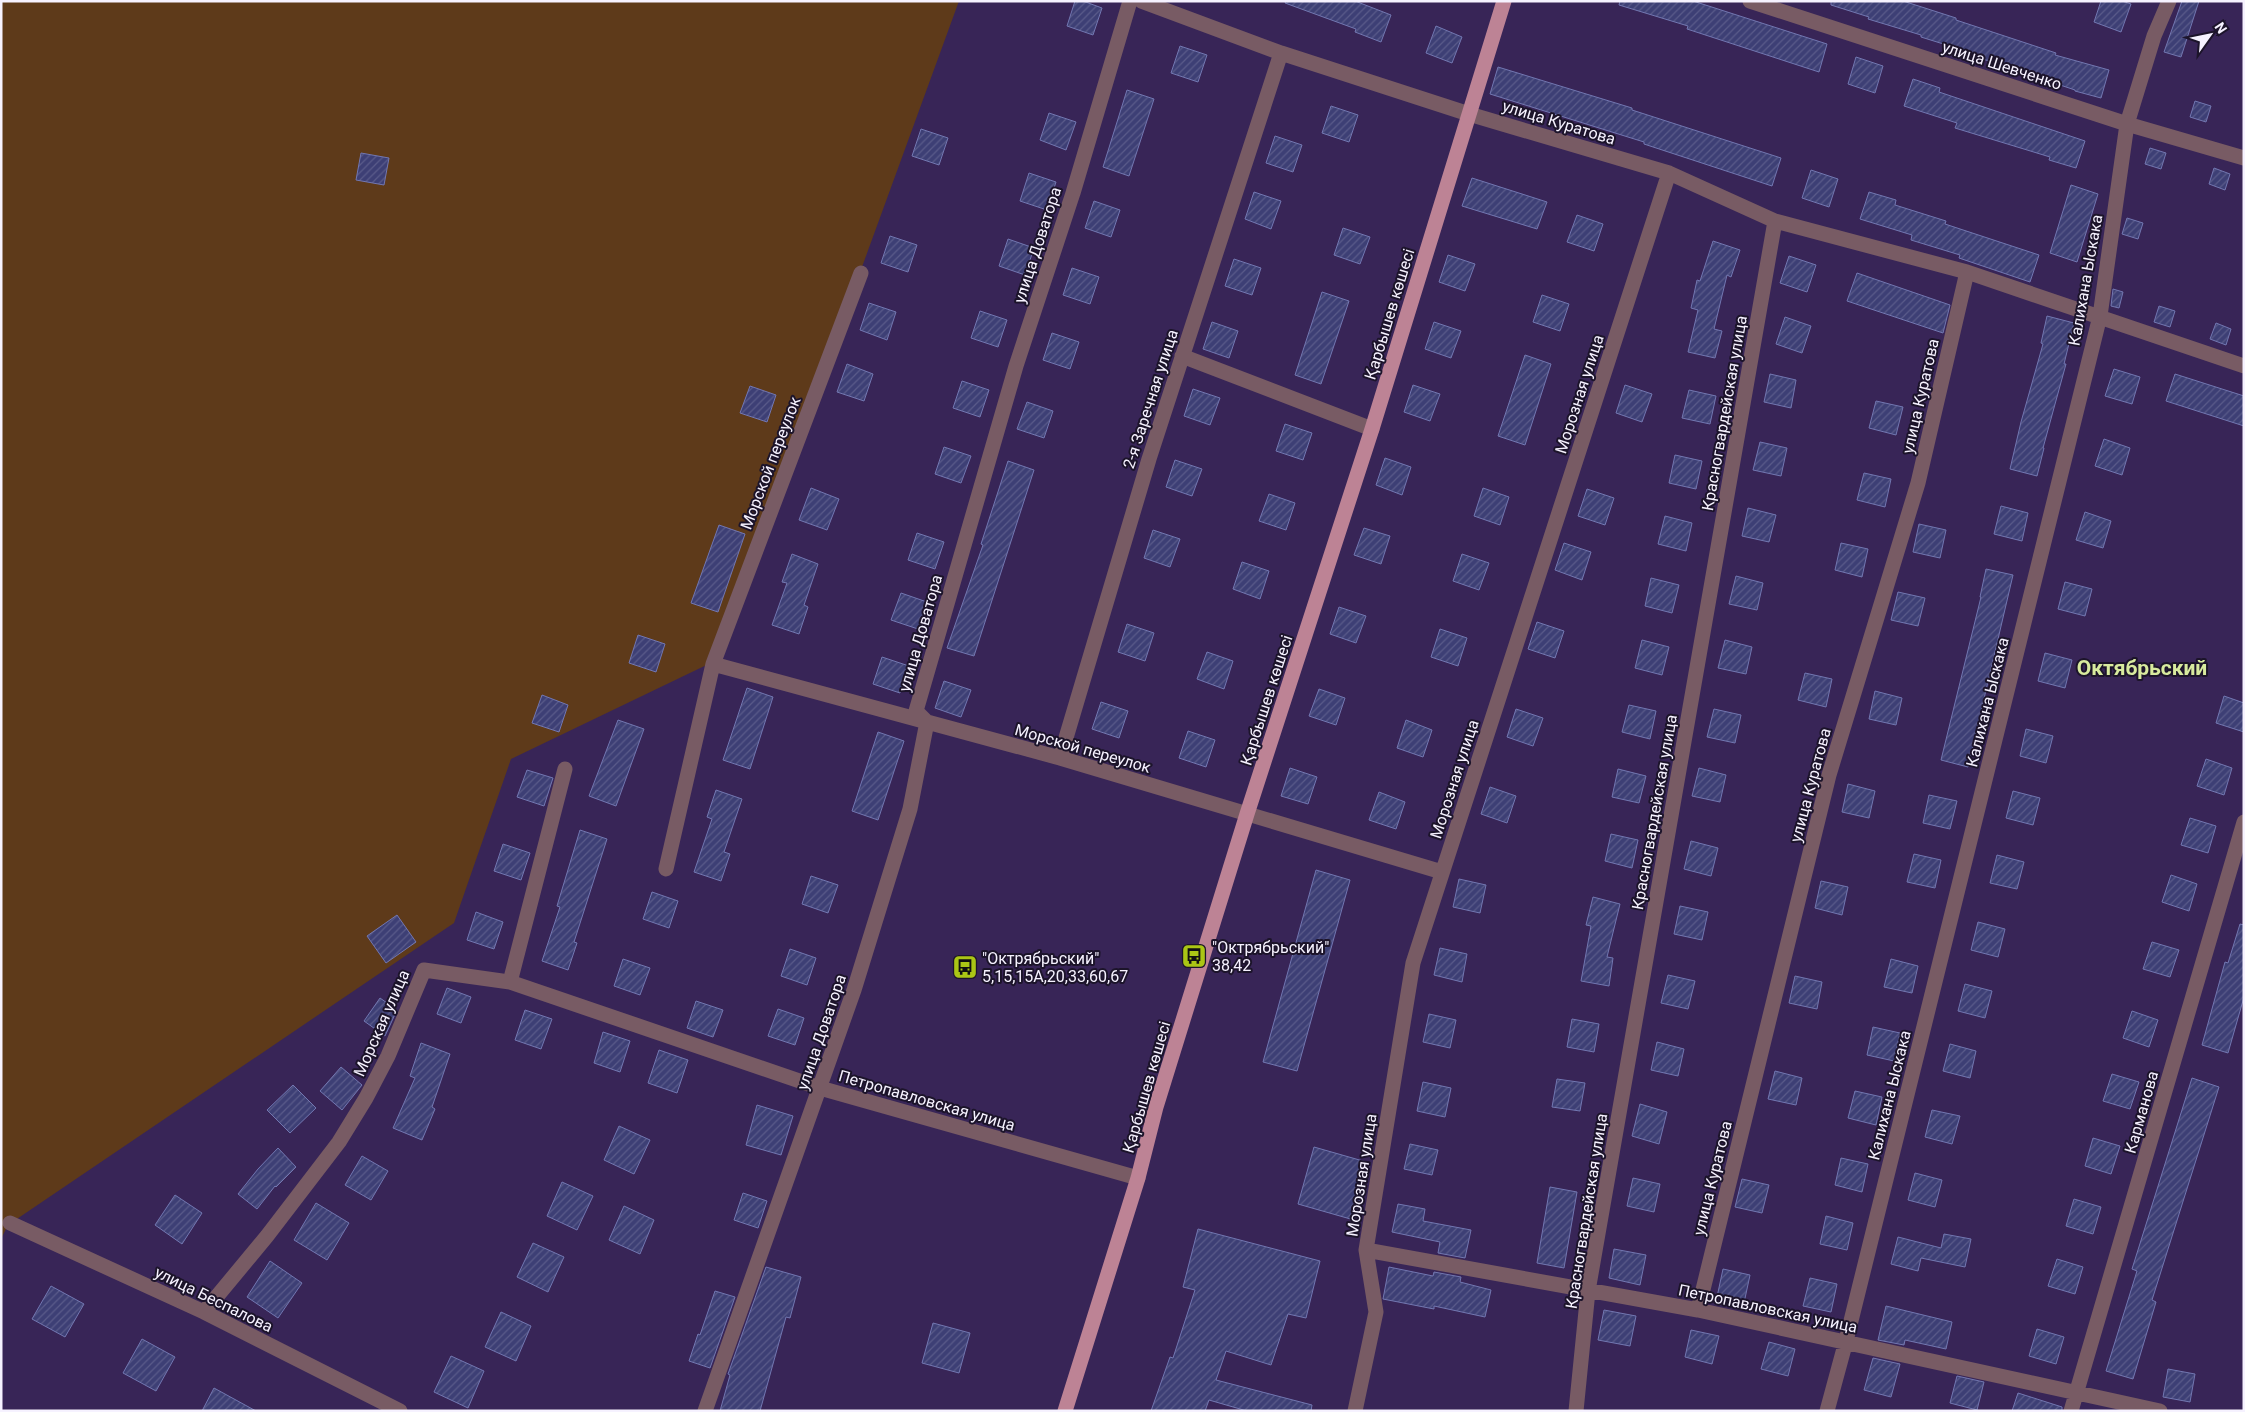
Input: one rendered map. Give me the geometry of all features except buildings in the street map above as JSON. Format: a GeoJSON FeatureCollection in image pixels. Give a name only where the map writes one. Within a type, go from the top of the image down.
{"type":"FeatureCollection","features":[{"type":"Feature","properties":{"kind":"main road","name":"Қарбышев көшесі"},"geometry":{"type":"LineString","coordinates":[[1065,1411],[1138,1178],[1156,1107],[1247,814],[1372,429],[1504,1]]}},
{"type":"Feature","properties":{"kind":"street","name":"улица Доватора"},"geometry":{"type":"LineString","coordinates":[[705,1411],[857,980],[910,809],[927,722],[916,711],[1016,366],[1073,193],[1130,1]]}},
{"type":"Feature","properties":{"kind":"street","name":"улица Куратова"},"geometry":{"type":"LineString","coordinates":[[1142,1],[1281,53],[1469,114],[1669,173],[1775,220],[1967,272],[2244,366]]}},
{"type":"Feature","properties":{"kind":"street","name":"улица Шевченко"},"geometry":{"type":"LineString","coordinates":[[1750,1],[2127,124],[2244,158]]}},
{"type":"Feature","properties":{"kind":"street","name":"Калихана Ыскака"},"geometry":{"type":"LineString","coordinates":[[1827,1411],[1846,1341],[2100,316],[2127,124],[2154,36],[2169,1]]}},
{"type":"Feature","properties":{"kind":"street","name":"2-я Заречная улица"},"geometry":{"type":"LineString","coordinates":[[1060,758],[1148,459],[1281,53]]}},
{"type":"Feature","properties":{"kind":"street","name":"Морозная улица"},"geometry":{"type":"LineString","coordinates":[[1355,1411],[1376,1312],[1366,1250],[1412,963],[1669,173]]}},
{"type":"Feature","properties":{"kind":"street","name":"Красногвардейская улица"},"geometry":{"type":"LineString","coordinates":[[1576,1411],[1588,1291],[1775,220]]}},
{"type":"Feature","properties":{"kind":"street","name":"улица Куратова"},"geometry":{"type":"LineString","coordinates":[[1698,1310],[1829,775],[1918,483],[1967,272]]}},
{"type":"Feature","properties":{"kind":"street","name":"Морской переулок"},"geometry":{"type":"LineString","coordinates":[[666,870],[713,664],[861,274]]}},
{"type":"Feature","properties":{"kind":"street"},"geometry":{"type":"LineString","coordinates":[[1182,356],[1372,429]]}},
{"type":"Feature","properties":{"kind":"street","name":"Морской переулок"},"geometry":{"type":"LineString","coordinates":[[713,664],[1060,758],[1442,872]]}},
{"type":"Feature","properties":{"kind":"street"},"geometry":{"type":"LineString","coordinates":[[510,982],[565,769]]}},
{"type":"Feature","properties":{"kind":"street","name":"Карманова"},"geometry":{"type":"LineString","coordinates":[[2071,1411],[2244,822]]}},
{"type":"Feature","properties":{"kind":"street","name":"Морская улица"},"geometry":{"type":"LineString","coordinates":[[204,1312],[267,1236],[339,1142],[366,1098],[388,1056],[424,970],[510,982]]}},
{"type":"Feature","properties":{"kind":"street","name":"Петропавловская улица"},"geometry":{"type":"LineString","coordinates":[[510,982],[820,1088],[1138,1178]]}},
{"type":"Feature","properties":{"kind":"street","name":"улица Беспалова"},"geometry":{"type":"LineString","coordinates":[[10,1223],[204,1312],[400,1411]]}},
{"type":"Feature","properties":{"kind":"street","name":"Петропавловская улица"},"geometry":{"type":"LineString","coordinates":[[1366,1250],[1698,1310],[2160,1411]]}},
{"type":"Feature","properties":{"kind":"shaded area"},"geometry":{"type":"Polygon","coordinates":[[[1,1],[959,1],[719,659],[511,759],[454,923],[8,1225],[1,1239],[1,1]]]}},
{"type":"Feature","properties":{"kind":"place","name":"\"Октрябрьский\" 38,42"},"geometry":{"type":"Point","coordinates":[1194,956]}},
{"type":"Feature","properties":{"kind":"place","name":"\"Октрябрьский\" 5,15,15А,20,33,60,67"},"geometry":{"type":"Point","coordinates":[965,967]}},
{"type":"Feature","properties":{"kind":"district","name":"Октябрьский"},"geometry":{"type":"Point","coordinates":[2142,668]}}]}
